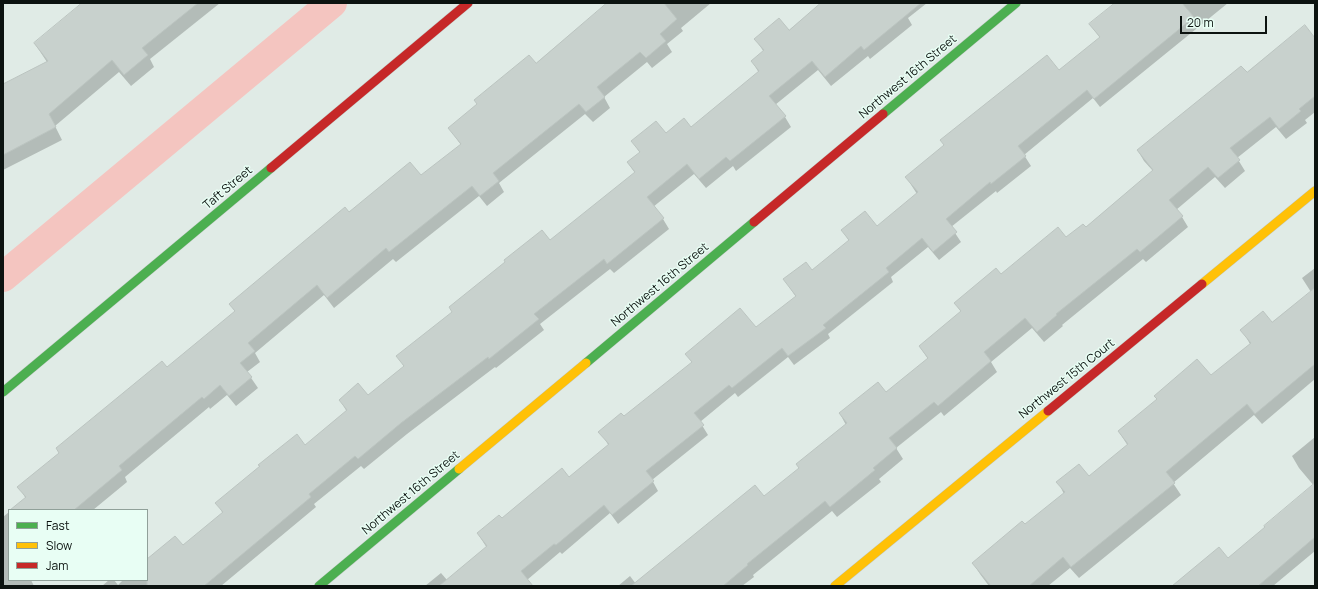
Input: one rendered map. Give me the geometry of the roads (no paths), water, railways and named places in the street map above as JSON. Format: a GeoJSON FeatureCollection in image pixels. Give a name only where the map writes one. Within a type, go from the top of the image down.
{"type":"FeatureCollection","features":[{"type":"Feature","properties":{"kind":"street","name":"Taft Street"},"geometry":{"type":"LineString","coordinates":[[3,392],[468,3]]}},
{"type":"Feature","properties":{"kind":"street","name":"Northwest 16th Street"},"geometry":{"type":"LineString","coordinates":[[319,586],[1016,3]]}},
{"type":"Feature","properties":{"kind":"street","name":"Northwest 15th Court"},"geometry":{"type":"LineString","coordinates":[[835,586],[1315,190]]}},
{"type":"Feature","properties":{"kind":"waterway"},"geometry":{"type":"LineString","coordinates":[[3,277],[332,3]]}}]}
